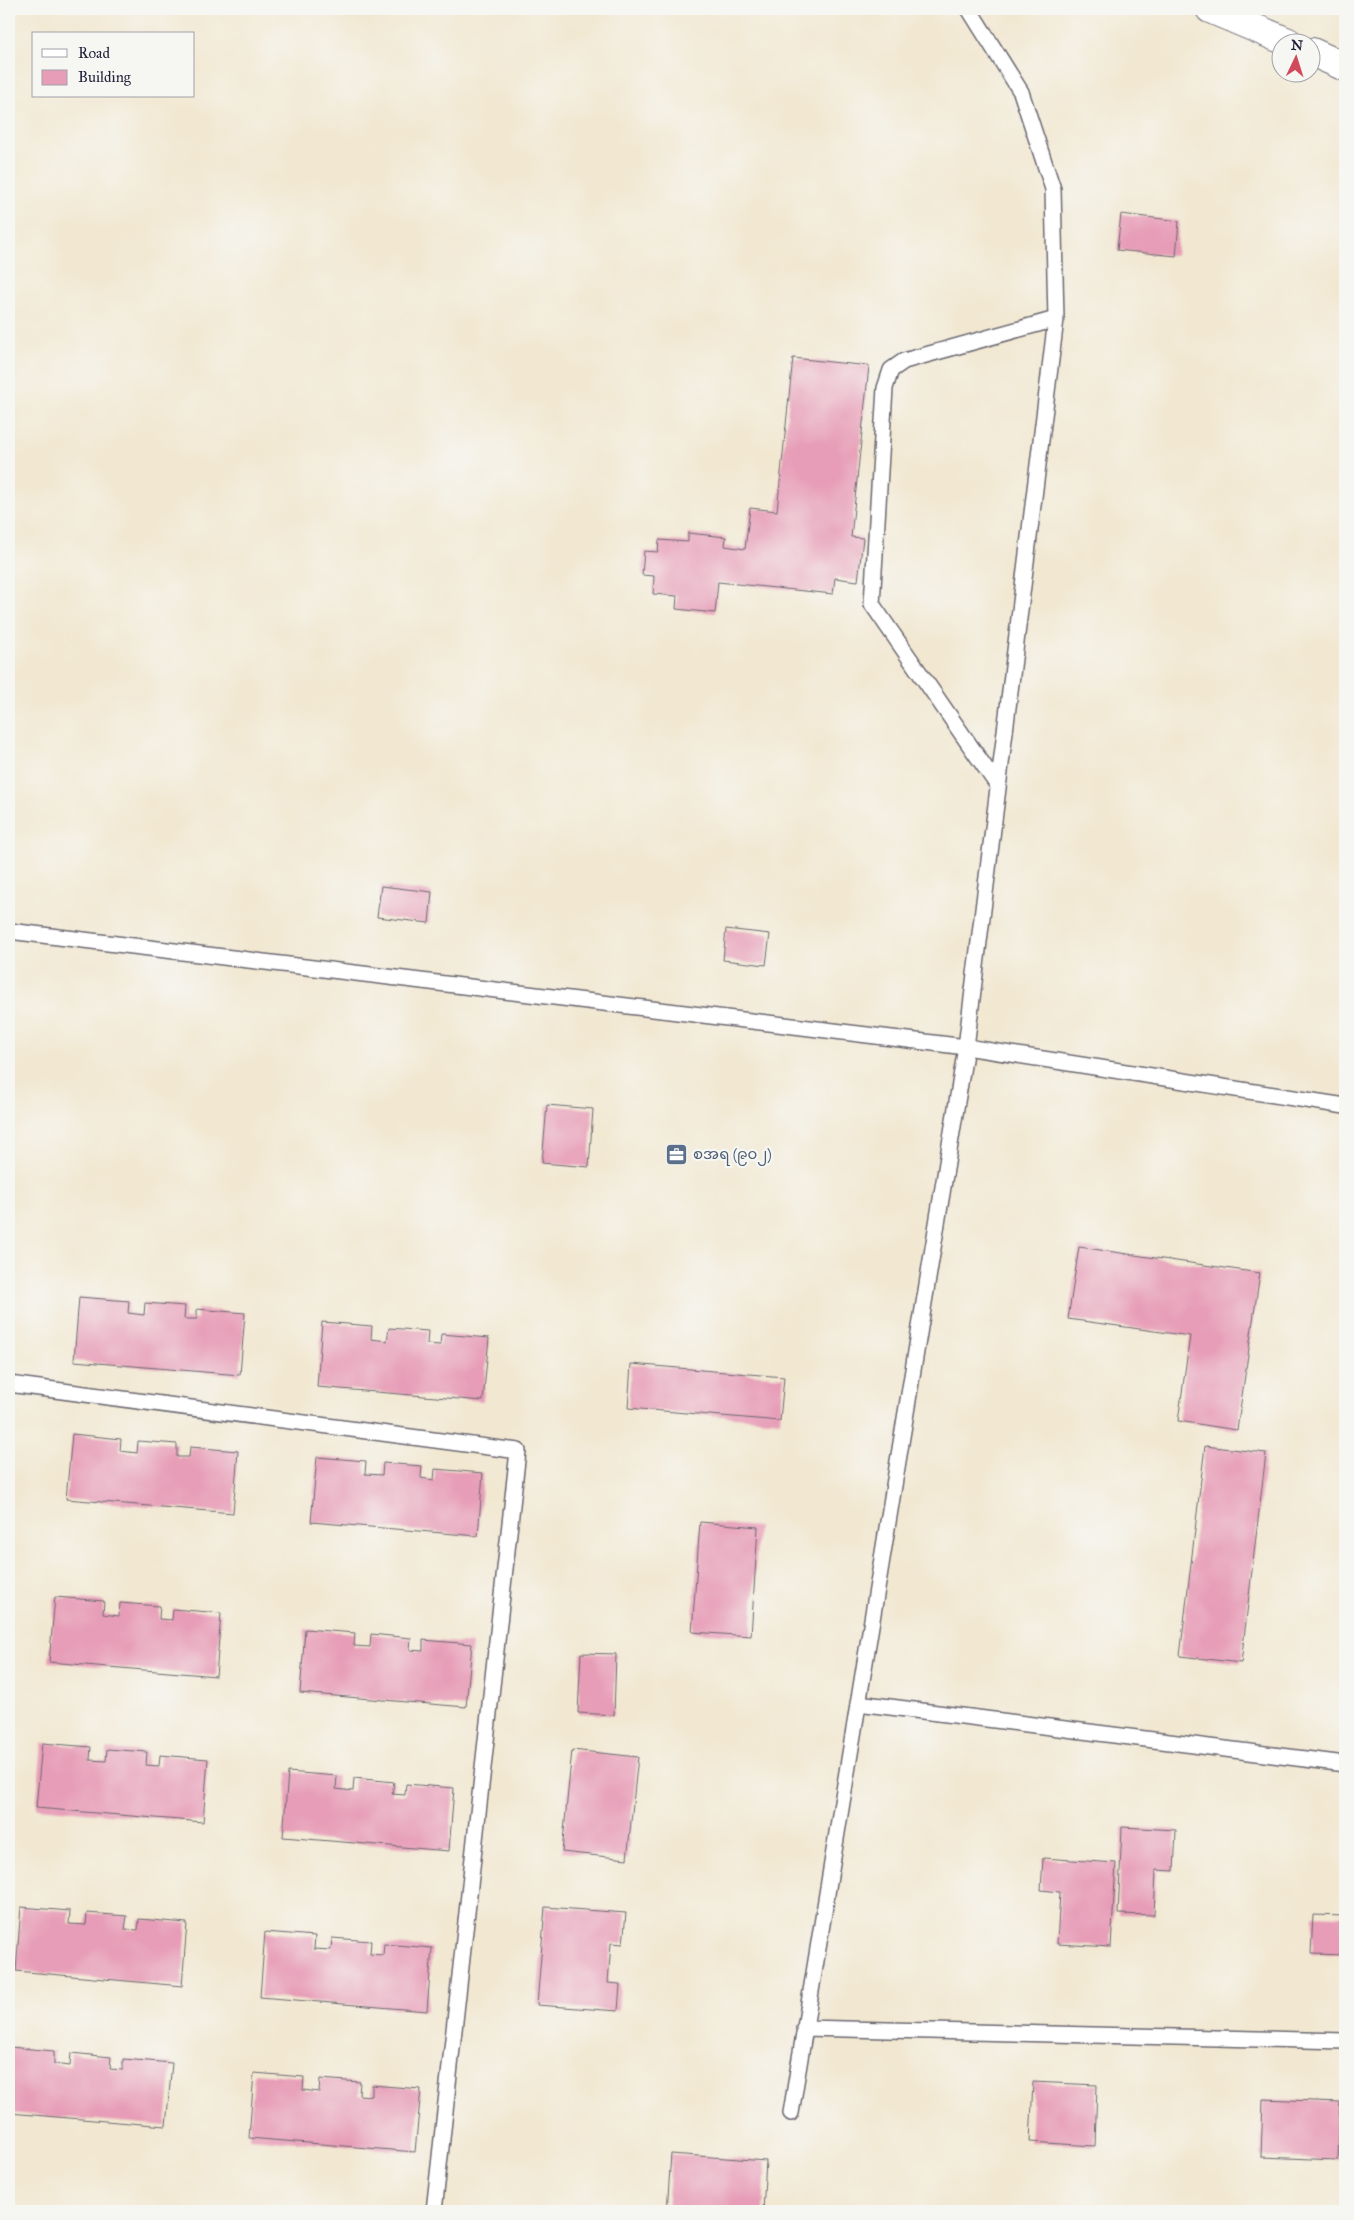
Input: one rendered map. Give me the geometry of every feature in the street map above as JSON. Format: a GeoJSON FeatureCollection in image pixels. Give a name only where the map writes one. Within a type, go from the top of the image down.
{"type":"FeatureCollection","features":[{"type":"Feature","properties":{"kind":"street"},"geometry":{"type":"LineString","coordinates":[[1210,9],[1272,35]]}},
{"type":"Feature","properties":{"kind":"street"},"geometry":{"type":"LineString","coordinates":[[1322,57],[1345,67]]}},
{"type":"Feature","properties":{"kind":"lane"},"geometry":{"type":"LineString","coordinates":[[791,2112],[966,1047],[1056,319],[1053,189],[1021,92],[968,9]]}},
{"type":"Feature","properties":{"kind":"lane"},"geometry":{"type":"LineString","coordinates":[[998,786],[872,604],[885,388],[891,370],[904,361],[1056,319]]}},
{"type":"Feature","properties":{"kind":"lane"},"geometry":{"type":"LineString","coordinates":[[9,931],[966,1047],[1345,1106]]}},
{"type":"Feature","properties":{"kind":"lane"},"geometry":{"type":"LineString","coordinates":[[9,1384],[518,1451],[434,2211]]}},
{"type":"Feature","properties":{"kind":"lane"},"geometry":{"type":"LineString","coordinates":[[858,1703],[1345,1764]]}},
{"type":"Feature","properties":{"kind":"lane"},"geometry":{"type":"LineString","coordinates":[[804,2028],[1345,2041]]}},
{"type":"Feature","properties":{"kind":"building"},"geometry":{"type":"Polygon","coordinates":[[[1121,214],[1179,221],[1176,256],[1117,250],[1121,214]]]}},
{"type":"Feature","properties":{"kind":"building"},"geometry":{"type":"Polygon","coordinates":[[[793,358],[869,366],[851,537],[863,538],[858,581],[835,578],[833,594],[718,582],[715,613],[676,609],[677,596],[653,594],[654,576],[642,575],[644,551],[658,552],[659,540],[688,542],[688,533],[726,537],[725,546],[745,549],[750,508],[777,511],[793,358]]]}},
{"type":"Feature","properties":{"kind":"building"},"geometry":{"type":"Polygon","coordinates":[[[381,886],[432,892],[429,923],[377,917],[381,886]]]}},
{"type":"Feature","properties":{"kind":"building"},"geometry":{"type":"Polygon","coordinates":[[[726,929],[770,934],[766,965],[723,960],[726,929]]]}},
{"type":"Feature","properties":{"kind":"building"},"geometry":{"type":"Polygon","coordinates":[[[547,1105],[593,1109],[589,1167],[542,1163],[547,1105]]]}},
{"type":"Feature","properties":{"kind":"building"},"geometry":{"type":"Polygon","coordinates":[[[1079,1247],[1260,1273],[1237,1430],[1178,1421],[1190,1336],[1068,1319],[1079,1247]]]}},
{"type":"Feature","properties":{"kind":"building"},"geometry":{"type":"Polygon","coordinates":[[[79,1297],[129,1301],[128,1313],[144,1315],[145,1303],[185,1306],[184,1319],[197,1319],[197,1309],[245,1313],[240,1375],[74,1361],[79,1297]]]}},
{"type":"Feature","properties":{"kind":"building"},"geometry":{"type":"Polygon","coordinates":[[[322,1322],[372,1326],[371,1339],[387,1341],[389,1328],[428,1331],[427,1344],[440,1345],[441,1334],[489,1338],[483,1401],[317,1387],[322,1322]]]}},
{"type":"Feature","properties":{"kind":"building"},"geometry":{"type":"Polygon","coordinates":[[[631,1364],[784,1377],[780,1421],[628,1408],[631,1364]]]}},
{"type":"Feature","properties":{"kind":"building"},"geometry":{"type":"Polygon","coordinates":[[[72,1434],[121,1439],[120,1451],[137,1453],[138,1441],[177,1444],[177,1457],[189,1457],[190,1447],[238,1451],[233,1513],[66,1499],[72,1434]]]}},
{"type":"Feature","properties":{"kind":"building"},"geometry":{"type":"Polygon","coordinates":[[[1205,1446],[1266,1453],[1241,1663],[1180,1656],[1205,1446]]]}},
{"type":"Feature","properties":{"kind":"building"},"geometry":{"type":"Polygon","coordinates":[[[317,1457],[366,1461],[365,1474],[382,1475],[383,1463],[422,1466],[421,1478],[434,1480],[435,1469],[483,1473],[478,1536],[311,1522],[317,1457]]]}},
{"type":"Feature","properties":{"kind":"building"},"geometry":{"type":"Polygon","coordinates":[[[700,1522],[758,1527],[751,1636],[692,1632],[700,1522]]]}},
{"type":"Feature","properties":{"kind":"building"},"geometry":{"type":"Polygon","coordinates":[[[55,1597],[104,1601],[103,1614],[119,1616],[120,1603],[160,1606],[159,1619],[172,1620],[173,1609],[221,1613],[216,1676],[49,1662],[55,1597]]]}},
{"type":"Feature","properties":{"kind":"building"},"geometry":{"type":"Polygon","coordinates":[[[305,1629],[355,1633],[354,1646],[370,1647],[371,1634],[411,1638],[410,1650],[423,1651],[423,1640],[472,1644],[466,1707],[300,1693],[305,1629]]]}},
{"type":"Feature","properties":{"kind":"building"},"geometry":{"type":"Polygon","coordinates":[[[581,1653],[616,1654],[614,1715],[578,1713],[581,1653]]]}},
{"type":"Feature","properties":{"kind":"building"},"geometry":{"type":"Polygon","coordinates":[[[42,1743],[91,1747],[90,1760],[106,1761],[107,1749],[147,1752],[146,1765],[159,1766],[160,1755],[208,1759],[203,1822],[36,1808],[42,1743]]]}},
{"type":"Feature","properties":{"kind":"building"},"geometry":{"type":"Polygon","coordinates":[[[572,1750],[638,1757],[627,1859],[562,1852],[572,1750]]]}},
{"type":"Feature","properties":{"kind":"building"},"geometry":{"type":"Polygon","coordinates":[[[288,1772],[337,1776],[336,1789],[353,1791],[354,1778],[394,1782],[392,1794],[405,1795],[406,1784],[454,1788],[449,1851],[283,1837],[288,1772]]]}},
{"type":"Feature","properties":{"kind":"building"},"geometry":{"type":"Polygon","coordinates":[[[1122,1827],[1176,1830],[1174,1871],[1156,1870],[1154,1915],[1118,1914],[1122,1827]]]}},
{"type":"Feature","properties":{"kind":"building"},"geometry":{"type":"Polygon","coordinates":[[[1043,1858],[1116,1863],[1111,1947],[1057,1944],[1060,1892],[1041,1890],[1043,1858]]]}},
{"type":"Feature","properties":{"kind":"building"},"geometry":{"type":"Polygon","coordinates":[[[21,1907],[70,1911],[69,1924],[86,1925],[87,1913],[127,1916],[125,1929],[138,1930],[139,1919],[187,1923],[182,1986],[16,1971],[21,1907]]]}},
{"type":"Feature","properties":{"kind":"building"},"geometry":{"type":"Polygon","coordinates":[[[545,1907],[626,1913],[623,1944],[611,1943],[608,1983],[620,1984],[618,2011],[537,2005],[545,1907]]]}},
{"type":"Feature","properties":{"kind":"building"},"geometry":{"type":"Polygon","coordinates":[[[1313,1915],[1345,1916],[1345,1955],[1311,1954],[1313,1915]]]}},
{"type":"Feature","properties":{"kind":"building"},"geometry":{"type":"Polygon","coordinates":[[[265,1932],[315,1936],[314,1949],[331,1950],[332,1938],[371,1941],[370,1954],[383,1955],[384,1944],[432,1948],[427,2011],[260,1997],[265,1932]]]}},
{"type":"Feature","properties":{"kind":"building"},"geometry":{"type":"Polygon","coordinates":[[[9,2047],[54,2051],[54,2064],[70,2066],[71,2053],[111,2057],[110,2069],[123,2070],[123,2059],[172,2063],[166,2126],[9,2113],[9,2047]]]}},
{"type":"Feature","properties":{"kind":"building"},"geometry":{"type":"Polygon","coordinates":[[[254,2073],[304,2077],[303,2090],[319,2092],[320,2079],[360,2082],[359,2095],[372,2096],[372,2085],[421,2089],[415,2152],[249,2138],[254,2073]]]}},
{"type":"Feature","properties":{"kind":"building"},"geometry":{"type":"Polygon","coordinates":[[[1033,2082],[1097,2085],[1095,2146],[1030,2142],[1033,2082]]]}},
{"type":"Feature","properties":{"kind":"building"},"geometry":{"type":"Polygon","coordinates":[[[1263,2099],[1340,2102],[1338,2160],[1261,2157],[1263,2099]]]}},
{"type":"Feature","properties":{"kind":"building"},"geometry":{"type":"Polygon","coordinates":[[[671,2154],[766,2161],[763,2211],[667,2211],[671,2154]]]}},
{"type":"Feature","properties":{"kind":"place","name":"စအရ (၉၀၂)"},"geometry":{"type":"Point","coordinates":[677,1154]}}]}
